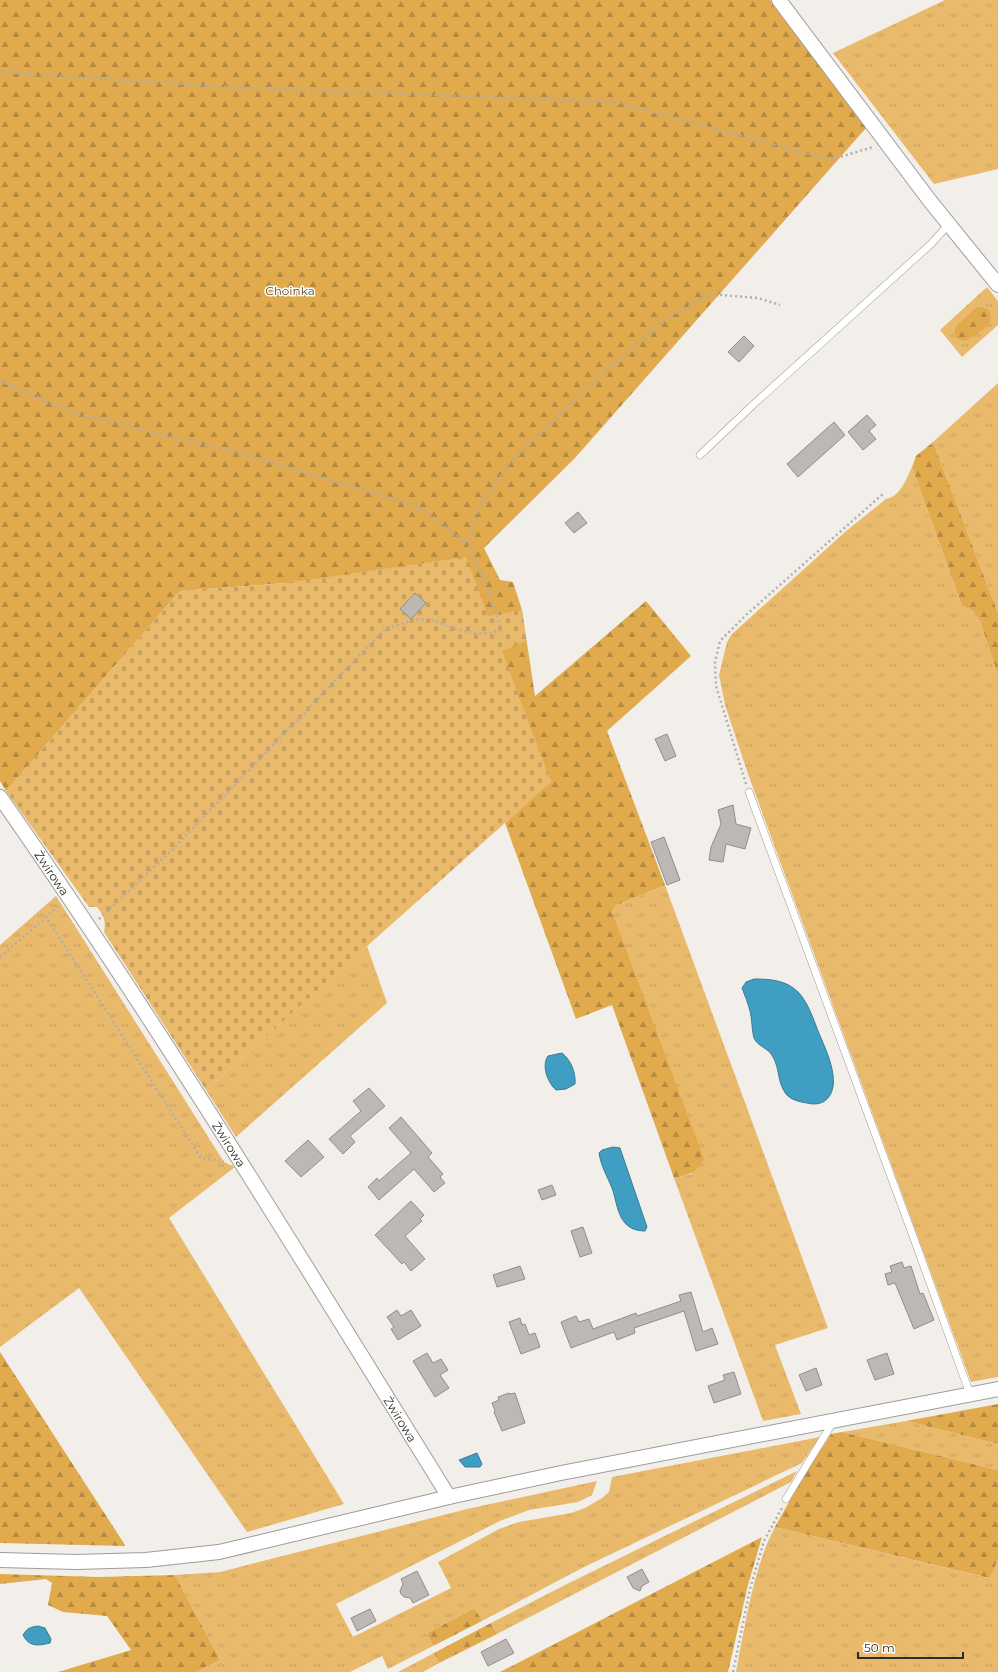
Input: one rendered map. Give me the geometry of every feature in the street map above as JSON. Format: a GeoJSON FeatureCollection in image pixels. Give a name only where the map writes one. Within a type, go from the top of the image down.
{"type":"FeatureCollection","features":[{"type":"Feature","properties":{"kind":"street"},"geometry":{"type":"LineString","coordinates":[[779,0],[949,224],[998,285]]}},
{"type":"Feature","properties":{"kind":"street","name":"Żwirowa"},"geometry":{"type":"LineString","coordinates":[[0,797],[69,896],[201,1097],[449,1497]]}},
{"type":"Feature","properties":{"kind":"street"},"geometry":{"type":"LineString","coordinates":[[0,1560],[76,1562],[130,1561],[219,1552],[449,1497],[561,1473],[998,1389]]}},
{"type":"Feature","properties":{"kind":"lane"},"geometry":{"type":"LineString","coordinates":[[700,455],[755,403],[931,244],[949,224]]}},
{"type":"Feature","properties":{"kind":"lane"},"geometry":{"type":"LineString","coordinates":[[749,792],[970,1394]]}},
{"type":"Feature","properties":{"kind":"lane"},"geometry":{"type":"LineString","coordinates":[[786,1499],[834,1420]]}},
{"type":"Feature","properties":{"kind":"path"},"geometry":{"type":"LineString","coordinates":[[0,72],[247,88],[616,102],[830,160],[887,143]]}},
{"type":"Feature","properties":{"kind":"path"},"geometry":{"type":"LineString","coordinates":[[468,546],[478,508],[514,458],[587,388],[661,322],[709,294],[758,298],[780,305]]}},
{"type":"Feature","properties":{"kind":"path"},"geometry":{"type":"LineString","coordinates":[[0,381],[78,414],[243,454],[420,507],[468,546],[487,586],[501,629],[495,633],[485,633],[456,629],[428,619],[408,622],[385,629],[171,851],[89,927]]}},
{"type":"Feature","properties":{"kind":"path"},"geometry":{"type":"LineString","coordinates":[[749,792],[716,686],[715,662],[720,641],[746,615],[884,493]]}},
{"type":"Feature","properties":{"kind":"path"},"geometry":{"type":"LineString","coordinates":[[0,957],[69,896]]}},
{"type":"Feature","properties":{"kind":"path"},"geometry":{"type":"LineString","coordinates":[[46,917],[201,1158],[242,1164]]}},
{"type":"Feature","properties":{"kind":"path"},"geometry":{"type":"LineString","coordinates":[[733,1672],[750,1589],[762,1548],[786,1499]]}},
{"type":"Feature","properties":{"kind":"green space","name":"Choinka"},"geometry":{"type":"Polygon","coordinates":[[[0,0],[770,0],[866,128],[575,458],[484,548],[500,580],[513,582],[522,610],[535,696],[646,601],[691,656],[607,731],[665,885],[615,906],[612,912],[704,1159],[698,1168],[692,1173],[674,1178],[612,1005],[576,1019],[505,823],[551,781],[286,583],[180,591],[6,791],[0,781],[0,0]]]}},
{"type":"Feature","properties":{"kind":"green space"},"geometry":{"type":"Polygon","coordinates":[[[945,0],[998,0],[998,169],[934,184],[833,53],[945,0]]]}},
{"type":"Feature","properties":{"kind":"green space"},"geometry":{"type":"Polygon","coordinates":[[[987,287],[998,301],[998,325],[962,357],[940,330],[987,287]]]}},
{"type":"Feature","properties":{"kind":"green space"},"geometry":{"type":"Polygon","coordinates":[[[977,307],[985,308],[989,311],[991,316],[988,325],[966,341],[957,339],[954,331],[957,325],[977,307]]]}},
{"type":"Feature","properties":{"kind":"green space"},"geometry":{"type":"Polygon","coordinates":[[[998,383],[998,613],[933,442],[998,383]]]}},
{"type":"Feature","properties":{"kind":"green space"},"geometry":{"type":"Polygon","coordinates":[[[933,442],[998,613],[998,675],[980,621],[972,610],[962,606],[912,467],[916,456],[933,442]]]}},
{"type":"Feature","properties":{"kind":"green space"},"geometry":{"type":"Polygon","coordinates":[[[912,467],[962,606],[972,610],[980,621],[998,675],[998,1377],[971,1382],[748,774],[725,705],[719,675],[727,642],[732,634],[845,532],[886,499],[896,494],[905,482],[912,467]]]}},
{"type":"Feature","properties":{"kind":"green space"},"geometry":{"type":"Polygon","coordinates":[[[466,557],[488,616],[522,610],[526,641],[502,651],[551,782],[206,1090],[104,932],[105,922],[97,907],[89,907],[6,791],[180,591],[286,583],[466,557]]]}},
{"type":"Feature","properties":{"kind":"green space"},"geometry":{"type":"Polygon","coordinates":[[[665,885],[828,1328],[775,1345],[801,1414],[763,1421],[674,1178],[692,1174],[612,912],[615,906],[665,885]]]}},
{"type":"Feature","properties":{"kind":"green space"},"geometry":{"type":"Polygon","coordinates":[[[56,896],[224,1162],[235,1167],[169,1218],[344,1504],[247,1532],[79,1288],[0,1347],[0,945],[56,896]]]}},
{"type":"Feature","properties":{"kind":"green space"},"geometry":{"type":"Polygon","coordinates":[[[367,946],[387,1003],[236,1137],[206,1090],[367,946]]]}},
{"type":"Feature","properties":{"kind":"green space"},"geometry":{"type":"Polygon","coordinates":[[[0,1352],[125,1545],[125,1546],[0,1543],[0,1352]]]}},
{"type":"Feature","properties":{"kind":"green space"},"geometry":{"type":"Polygon","coordinates":[[[998,1404],[998,1444],[906,1421],[998,1404]]]}},
{"type":"Feature","properties":{"kind":"green space"},"geometry":{"type":"Polygon","coordinates":[[[906,1421],[998,1444],[998,1470],[842,1432],[906,1421]]]}},
{"type":"Feature","properties":{"kind":"green space"},"geometry":{"type":"Polygon","coordinates":[[[842,1432],[998,1470],[998,1560],[989,1578],[775,1527],[803,1477],[831,1434],[842,1432]]]}},
{"type":"Feature","properties":{"kind":"green space"},"geometry":{"type":"Polygon","coordinates":[[[820,1437],[802,1463],[582,1568],[482,1621],[475,1608],[427,1633],[433,1646],[388,1669],[382,1656],[350,1672],[197,1672],[220,1660],[175,1575],[220,1572],[467,1509],[597,1481],[592,1495],[578,1502],[529,1510],[500,1521],[336,1604],[353,1637],[451,1588],[438,1562],[499,1529],[519,1522],[571,1513],[585,1508],[609,1492],[612,1477],[820,1437]]]}},
{"type":"Feature","properties":{"kind":"green space"},"geometry":{"type":"Polygon","coordinates":[[[797,1471],[791,1482],[497,1634],[491,1623],[565,1585],[797,1471]]]}},
{"type":"Feature","properties":{"kind":"green space"},"geometry":{"type":"Polygon","coordinates":[[[775,1527],[988,1578],[998,1560],[998,1672],[736,1672],[746,1617],[755,1579],[767,1543],[775,1527]]]}},
{"type":"Feature","properties":{"kind":"green space"},"geometry":{"type":"Polygon","coordinates":[[[762,1537],[748,1585],[728,1672],[500,1672],[762,1537]]]}},
{"type":"Feature","properties":{"kind":"green space"},"geometry":{"type":"Polygon","coordinates":[[[0,1574],[99,1577],[175,1575],[220,1660],[197,1672],[58,1672],[131,1650],[107,1616],[63,1612],[48,1605],[52,1583],[46,1579],[0,1584],[0,1574]]]}},
{"type":"Feature","properties":{"kind":"green space"},"geometry":{"type":"Polygon","coordinates":[[[475,1608],[482,1621],[433,1646],[427,1633],[475,1608]]]}},
{"type":"Feature","properties":{"kind":"green space"},"geometry":{"type":"Polygon","coordinates":[[[491,1623],[497,1634],[439,1663],[434,1653],[491,1623]]]}},
{"type":"Feature","properties":{"kind":"green space"},"geometry":{"type":"Polygon","coordinates":[[[434,1653],[439,1663],[423,1672],[398,1672],[434,1653]]]}},
{"type":"Feature","properties":{"kind":"water"},"geometry":{"type":"Polygon","coordinates":[[[754,979],[778,981],[789,985],[799,993],[805,1001],[828,1056],[833,1075],[831,1092],[827,1099],[823,1102],[818,1104],[810,1104],[790,1098],[781,1085],[777,1066],[773,1057],[758,1044],[754,1038],[750,1011],[742,988],[746,982],[754,979]]]}},
{"type":"Feature","properties":{"kind":"water"},"geometry":{"type":"Polygon","coordinates":[[[562,1053],[568,1059],[572,1067],[575,1076],[575,1084],[566,1089],[556,1090],[548,1079],[545,1065],[548,1056],[562,1053]]]}},
{"type":"Feature","properties":{"kind":"water"},"geometry":{"type":"Polygon","coordinates":[[[613,1147],[620,1148],[647,1227],[645,1231],[629,1227],[622,1219],[618,1211],[612,1188],[599,1153],[602,1150],[613,1147]]]}},
{"type":"Feature","properties":{"kind":"water"},"geometry":{"type":"Polygon","coordinates":[[[477,1453],[482,1464],[480,1467],[465,1467],[459,1460],[477,1453]]]}},
{"type":"Feature","properties":{"kind":"water"},"geometry":{"type":"Polygon","coordinates":[[[38,1626],[45,1628],[51,1639],[50,1643],[34,1645],[25,1639],[23,1635],[28,1629],[38,1626]]]}},
{"type":"Feature","properties":{"kind":"building"},"geometry":{"type":"Polygon","coordinates":[[[744,336],[754,346],[739,362],[728,352],[744,336]]]}},
{"type":"Feature","properties":{"kind":"building"},"geometry":{"type":"Polygon","coordinates":[[[867,415],[876,425],[869,431],[876,439],[863,450],[848,432],[867,415]]]}},
{"type":"Feature","properties":{"kind":"building"},"geometry":{"type":"Polygon","coordinates":[[[834,422],[845,435],[798,477],[787,464],[834,422]]]}},
{"type":"Feature","properties":{"kind":"building"},"geometry":{"type":"Polygon","coordinates":[[[578,512],[587,523],[574,533],[565,523],[578,512]]]}},
{"type":"Feature","properties":{"kind":"building"},"geometry":{"type":"Polygon","coordinates":[[[415,593],[426,603],[411,619],[400,609],[415,593]]]}},
{"type":"Feature","properties":{"kind":"building"},"geometry":{"type":"Polygon","coordinates":[[[667,734],[676,756],[665,761],[655,739],[667,734]]]}},
{"type":"Feature","properties":{"kind":"building"},"geometry":{"type":"Polygon","coordinates":[[[733,805],[736,824],[751,828],[745,849],[726,844],[723,862],[709,860],[711,847],[721,824],[718,810],[733,805]]]}},
{"type":"Feature","properties":{"kind":"building"},"geometry":{"type":"Polygon","coordinates":[[[664,837],[680,880],[667,885],[651,842],[664,837]]]}},
{"type":"Feature","properties":{"kind":"building"},"geometry":{"type":"Polygon","coordinates":[[[369,1088],[385,1106],[350,1136],[355,1142],[343,1154],[329,1139],[361,1111],[353,1101],[369,1088]]]}},
{"type":"Feature","properties":{"kind":"building"},"geometry":{"type":"Polygon","coordinates":[[[401,1117],[432,1153],[428,1157],[443,1174],[440,1177],[445,1183],[434,1192],[414,1169],[379,1200],[368,1187],[377,1178],[379,1181],[411,1153],[389,1128],[401,1117]]]}},
{"type":"Feature","properties":{"kind":"building"},"geometry":{"type":"Polygon","coordinates":[[[308,1140],[324,1157],[301,1177],[285,1161],[308,1140]]]}},
{"type":"Feature","properties":{"kind":"building"},"geometry":{"type":"Polygon","coordinates":[[[552,1185],[556,1195],[542,1200],[538,1190],[552,1185]]]}},
{"type":"Feature","properties":{"kind":"building"},"geometry":{"type":"Polygon","coordinates":[[[411,1201],[424,1215],[420,1219],[422,1221],[405,1236],[425,1259],[411,1271],[404,1262],[402,1264],[375,1235],[411,1201]]]}},
{"type":"Feature","properties":{"kind":"building"},"geometry":{"type":"Polygon","coordinates":[[[583,1227],[592,1253],[580,1257],[571,1231],[583,1227]]]}},
{"type":"Feature","properties":{"kind":"building"},"geometry":{"type":"Polygon","coordinates":[[[902,1262],[904,1268],[911,1266],[920,1294],[923,1293],[934,1320],[914,1329],[895,1283],[888,1285],[885,1274],[892,1272],[890,1266],[902,1262]]]}},
{"type":"Feature","properties":{"kind":"building"},"geometry":{"type":"Polygon","coordinates":[[[520,1266],[525,1279],[497,1287],[493,1275],[520,1266]]]}},
{"type":"Feature","properties":{"kind":"building"},"geometry":{"type":"Polygon","coordinates":[[[691,1292],[703,1332],[712,1328],[718,1344],[696,1351],[684,1311],[634,1328],[635,1333],[617,1340],[614,1332],[571,1348],[561,1322],[576,1316],[579,1322],[589,1319],[593,1329],[636,1313],[637,1316],[681,1301],[679,1295],[691,1292]]]}},
{"type":"Feature","properties":{"kind":"building"},"geometry":{"type":"Polygon","coordinates":[[[397,1310],[401,1316],[411,1310],[421,1326],[398,1340],[391,1329],[394,1327],[387,1317],[397,1310]]]}},
{"type":"Feature","properties":{"kind":"building"},"geometry":{"type":"Polygon","coordinates":[[[520,1318],[522,1325],[525,1324],[529,1335],[535,1333],[540,1347],[521,1354],[509,1322],[520,1318]]]}},
{"type":"Feature","properties":{"kind":"building"},"geometry":{"type":"Polygon","coordinates":[[[427,1353],[433,1363],[441,1359],[448,1370],[440,1375],[449,1388],[435,1397],[413,1361],[427,1353]]]}},
{"type":"Feature","properties":{"kind":"building"},"geometry":{"type":"Polygon","coordinates":[[[887,1353],[894,1374],[875,1380],[867,1360],[887,1353]]]}},
{"type":"Feature","properties":{"kind":"building"},"geometry":{"type":"Polygon","coordinates":[[[816,1368],[822,1385],[806,1391],[799,1375],[816,1368]]]}},
{"type":"Feature","properties":{"kind":"building"},"geometry":{"type":"Polygon","coordinates":[[[734,1372],[741,1394],[714,1403],[708,1386],[725,1380],[723,1375],[734,1372]]]}},
{"type":"Feature","properties":{"kind":"building"},"geometry":{"type":"Polygon","coordinates":[[[509,1393],[515,1393],[525,1423],[502,1431],[492,1403],[499,1400],[498,1397],[509,1393]]]}},
{"type":"Feature","properties":{"kind":"building"},"geometry":{"type":"Polygon","coordinates":[[[642,1569],[649,1582],[642,1586],[640,1591],[633,1588],[627,1577],[642,1569]]]}},
{"type":"Feature","properties":{"kind":"building"},"geometry":{"type":"Polygon","coordinates":[[[417,1571],[429,1595],[413,1603],[410,1598],[404,1597],[401,1594],[400,1591],[403,1584],[401,1579],[417,1571]]]}},
{"type":"Feature","properties":{"kind":"building"},"geometry":{"type":"Polygon","coordinates":[[[370,1609],[376,1621],[357,1631],[351,1618],[370,1609]]]}},
{"type":"Feature","properties":{"kind":"building"},"geometry":{"type":"Polygon","coordinates":[[[506,1639],[514,1653],[488,1666],[481,1652],[506,1639]]]}}]}
